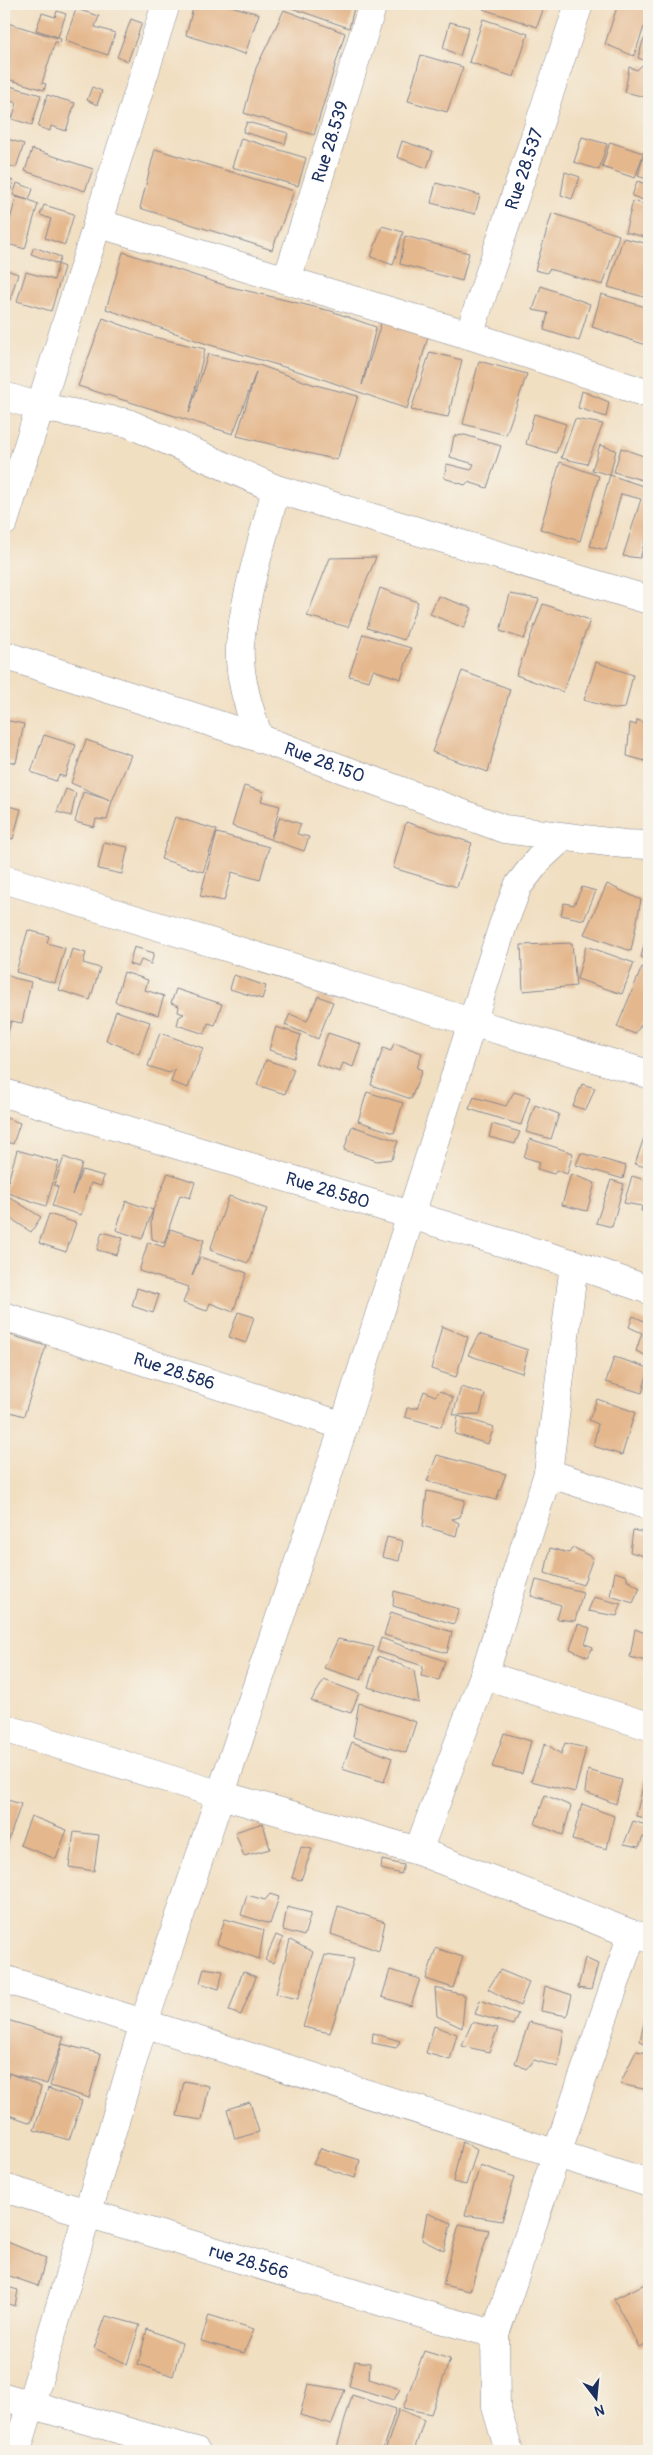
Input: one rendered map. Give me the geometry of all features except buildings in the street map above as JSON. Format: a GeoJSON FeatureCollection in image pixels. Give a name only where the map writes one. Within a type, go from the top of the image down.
{"type":"FeatureCollection","features":[{"type":"Feature","properties":{"kind":"street"},"geometry":{"type":"LineString","coordinates":[[4,522],[166,4]]}},
{"type":"Feature","properties":{"kind":"street","name":"Rue 28.539"},"geometry":{"type":"LineString","coordinates":[[286,280],[374,4]]}},
{"type":"Feature","properties":{"kind":"street","name":"Rue 28.537"},"geometry":{"type":"LineString","coordinates":[[469,335],[579,4]]}},
{"type":"Feature","properties":{"kind":"street"},"geometry":{"type":"LineString","coordinates":[[97,223],[469,335],[649,394]]}},
{"type":"Feature","properties":{"kind":"street"},"geometry":{"type":"LineString","coordinates":[[4,396],[40,407],[128,423],[276,489],[649,600]]}},
{"type":"Feature","properties":{"kind":"street"},"geometry":{"type":"LineString","coordinates":[[259,738],[245,694],[240,646],[250,586],[276,489]]}},
{"type":"Feature","properties":{"kind":"street","name":"Rue 28.150"},"geometry":{"type":"LineString","coordinates":[[4,655],[259,738],[504,829],[562,837],[649,845]]}},
{"type":"Feature","properties":{"kind":"street"},"geometry":{"type":"LineString","coordinates":[[17,2451],[89,2214],[144,2023],[344,1426],[471,1022],[518,886],[539,859],[562,837]]}},
{"type":"Feature","properties":{"kind":"street"},"geometry":{"type":"LineString","coordinates":[[4,879],[471,1022],[649,1074]]}},
{"type":"Feature","properties":{"kind":"street","name":"Rue 28.580"},"geometry":{"type":"LineString","coordinates":[[4,1093],[574,1264],[649,1290]]}},
{"type":"Feature","properties":{"kind":"street"},"geometry":{"type":"LineString","coordinates":[[418,1851],[484,1674],[548,1473],[574,1264]]}},
{"type":"Feature","properties":{"kind":"street","name":"Rue 28.586"},"geometry":{"type":"LineString","coordinates":[[4,1316],[344,1426]]}},
{"type":"Feature","properties":{"kind":"street"},"geometry":{"type":"LineString","coordinates":[[548,1473],[649,1506]]}},
{"type":"Feature","properties":{"kind":"street"},"geometry":{"type":"LineString","coordinates":[[484,1674],[649,1726]]}},
{"type":"Feature","properties":{"kind":"street"},"geometry":{"type":"LineString","coordinates":[[4,1728],[220,1796],[418,1851],[641,1936],[557,2154],[495,2334],[496,2407],[509,2451]]}},
{"type":"Feature","properties":{"kind":"street"},"geometry":{"type":"LineString","coordinates":[[4,1979],[649,2182]]}},
{"type":"Feature","properties":{"kind":"street","name":"rue 28.566"},"geometry":{"type":"LineString","coordinates":[[4,2188],[429,2316],[495,2334]]}},
{"type":"Feature","properties":{"kind":"street"},"geometry":{"type":"LineString","coordinates":[[4,2396],[32,2406],[196,2451]]}}]}
